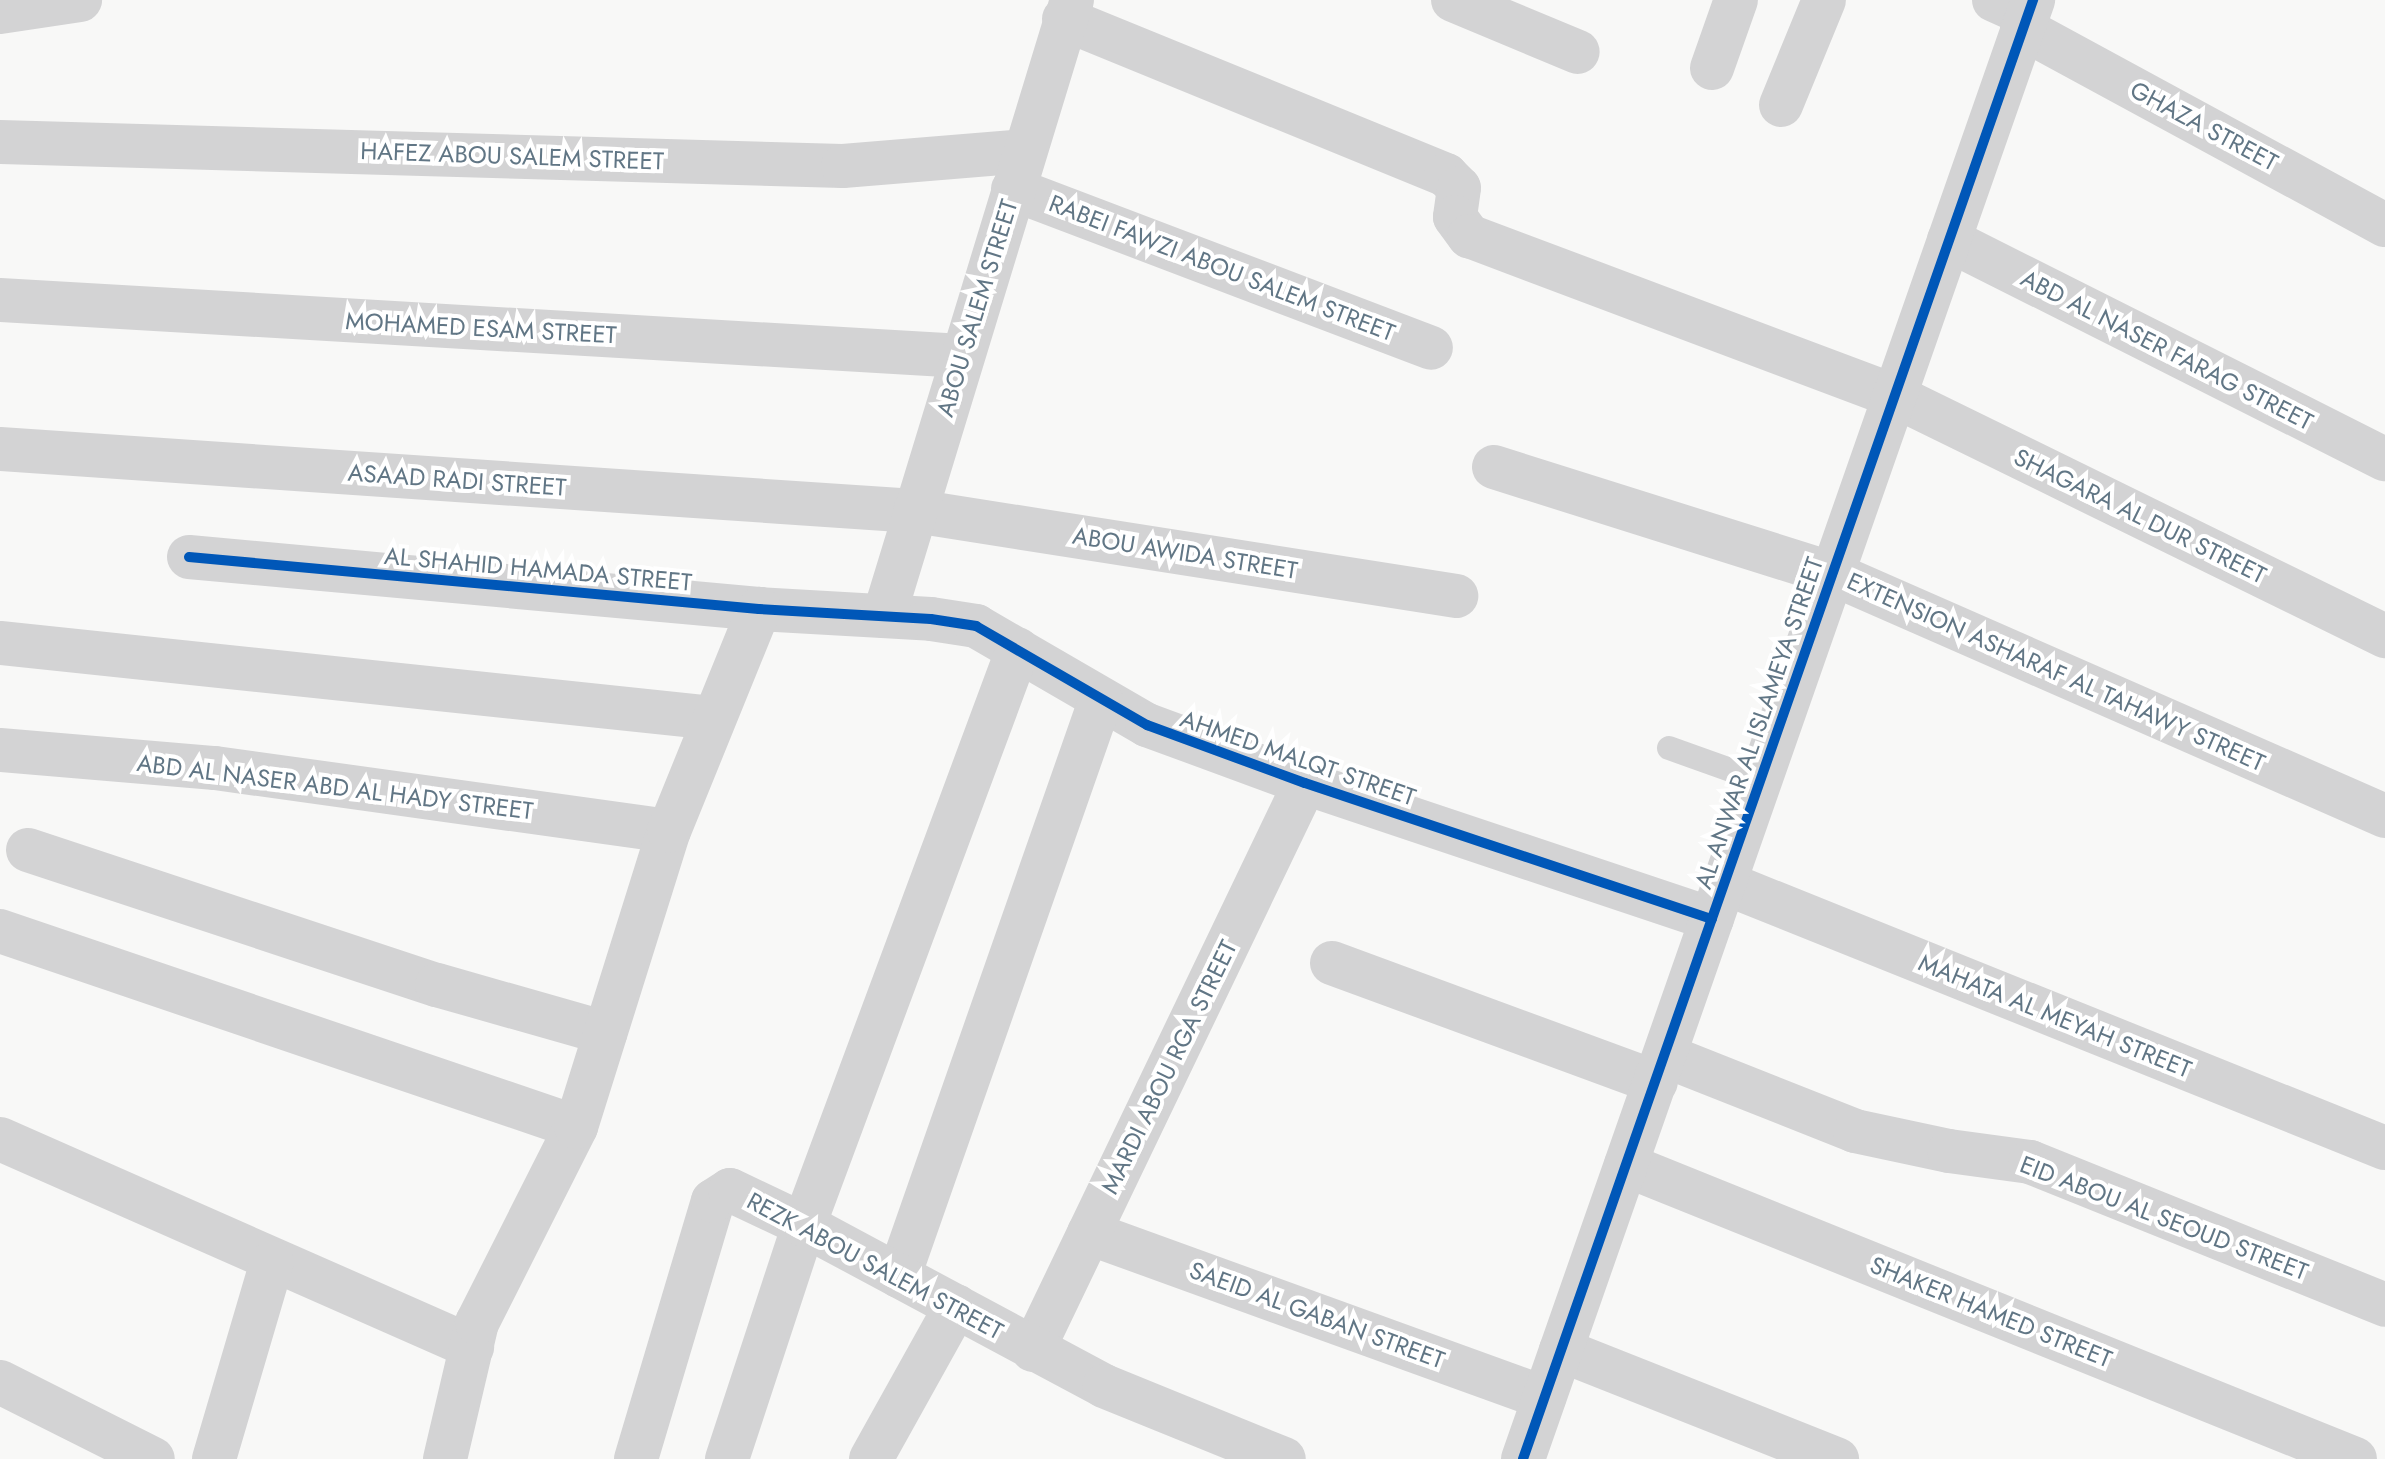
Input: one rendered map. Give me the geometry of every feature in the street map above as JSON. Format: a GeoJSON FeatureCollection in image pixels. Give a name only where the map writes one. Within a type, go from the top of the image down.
{"type":"FeatureCollection","features":[{"type":"Feature","properties":{"kind":"street"},"geometry":{"type":"LineString","coordinates":[[13,7],[80,0]]}},
{"type":"Feature","properties":{"kind":"street"},"geometry":{"type":"LineString","coordinates":[[1453,0],[1578,52]]}},
{"type":"Feature","properties":{"kind":"street"},"geometry":{"type":"LineString","coordinates":[[1712,68],[1736,0]]}},
{"type":"Feature","properties":{"kind":"street"},"geometry":{"type":"LineString","coordinates":[[1781,105],[1824,0]]}},
{"type":"Feature","properties":{"kind":"street","name":"ABOU SALEM STREET"},"geometry":{"type":"LineString","coordinates":[[884,616],[1068,10]]}},
{"type":"Feature","properties":{"kind":"street","name":"SHAGARA AL DUR STREET"},"geometry":{"type":"LineString","coordinates":[[1068,10],[1446,175],[1459,188],[1455,217],[1469,236],[1895,396],[2385,636]]}},
{"type":"Feature","properties":{"kind":"street","name":"AL ANWAR AL ISLAMEYA STREET"},"geometry":{"type":"LineString","coordinates":[[1533,1456],[1544,1398],[1949,240],[2019,11]]}},
{"type":"Feature","properties":{"kind":"street","name":"GHAZA STREET"},"geometry":{"type":"LineString","coordinates":[[2019,11],[2385,225]]}},
{"type":"Feature","properties":{"kind":"street","name":"HAFEZ ABOU SALEM STREET"},"geometry":{"type":"LineString","coordinates":[[0,142],[1018,170]]}},
{"type":"Feature","properties":{"kind":"street","name":"RABEI FAWZI ABOU SALEM STREET"},"geometry":{"type":"LineString","coordinates":[[1018,170],[1431,348]]}},
{"type":"Feature","properties":{"kind":"street","name":"ABD AL NASER FARAG STREET"},"geometry":{"type":"LineString","coordinates":[[1949,240],[2385,459]]}},
{"type":"Feature","properties":{"kind":"street","name":"MOHAMED ESAM STREET"},"geometry":{"type":"LineString","coordinates":[[0,300],[962,356]]}},
{"type":"Feature","properties":{"kind":"street","name":"ASAAD RADI STREET"},"geometry":{"type":"LineString","coordinates":[[0,449],[915,511]]}},
{"type":"Feature","properties":{"kind":"street","name":"EXTENSION ASHARAF AL TAHAWY STREET"},"geometry":{"type":"LineString","coordinates":[[1494,467],[1833,574],[2385,816]]}},
{"type":"Feature","properties":{"kind":"street","name":"ABOU AWIDA STREET"},"geometry":{"type":"LineString","coordinates":[[915,511],[1456,596]]}},
{"type":"Feature","properties":{"kind":"street","name":"AL SHAHID HAMADA STREET"},"geometry":{"type":"LineString","coordinates":[[189,557],[759,609],[884,616]]}},
{"type":"Feature","properties":{"kind":"street"},"geometry":{"type":"LineString","coordinates":[[445,1459],[477,1323],[576,1127],[669,831],[712,718],[759,609]]}},
{"type":"Feature","properties":{"kind":"street","name":"AHMED MALQT STREET"},"geometry":{"type":"LineString","coordinates":[[884,616],[976,626],[1147,725],[1305,783],[1718,901]]}},
{"type":"Feature","properties":{"kind":"street"},"geometry":{"type":"LineString","coordinates":[[0,643],[712,718]]}},
{"type":"Feature","properties":{"kind":"street"},"geometry":{"type":"LineString","coordinates":[[727,1459],[804,1225],[1018,649]]}},
{"type":"Feature","properties":{"kind":"street"},"geometry":{"type":"LineString","coordinates":[[899,1276],[1101,699]]}},
{"type":"Feature","properties":{"kind":"street","name":"ABD AL NASER ABD AL HADY STREET"},"geometry":{"type":"LineString","coordinates":[[0,750],[215,768],[669,831]]}},
{"type":"Feature","properties":{"kind":"street","name":"MARDI ABOU RGA STREET"},"geometry":{"type":"LineString","coordinates":[[1033,1350],[1305,783]]}},
{"type":"Feature","properties":{"kind":"street"},"geometry":{"type":"LineString","coordinates":[[28,850],[437,985],[605,1033]]}},
{"type":"Feature","properties":{"kind":"street","name":"MAHATA AL MEYAH STREET"},"geometry":{"type":"LineString","coordinates":[[1718,901],[2385,1148]]}},
{"type":"Feature","properties":{"kind":"street"},"geometry":{"type":"LineString","coordinates":[[0,931],[576,1127]]}},
{"type":"Feature","properties":{"kind":"street","name":"EID ABOU AL SEOUD STREET"},"geometry":{"type":"LineString","coordinates":[[1332,963],[1855,1131],[1949,1151],[2030,1162],[2385,1305]]}},
{"type":"Feature","properties":{"kind":"street"},"geometry":{"type":"LineString","coordinates":[[0,1139],[272,1262],[472,1347]]}},
{"type":"Feature","properties":{"kind":"street","name":"SHAKER HAMED STREET"},"geometry":{"type":"LineString","coordinates":[[1626,1165],[2355,1459]]}},
{"type":"Feature","properties":{"kind":"street","name":"REZK ABOU SALEM STREET"},"geometry":{"type":"LineString","coordinates":[[636,1459],[713,1201],[719,1194],[730,1190],[804,1225],[1033,1350],[1116,1391],[1284,1459]]}},
{"type":"Feature","properties":{"kind":"street","name":"SAEID AL GABAN STREET"},"geometry":{"type":"LineString","coordinates":[[1089,1233],[1544,1398]]}},
{"type":"Feature","properties":{"kind":"street"},"geometry":{"type":"LineString","coordinates":[[214,1459],[272,1262]]}},
{"type":"Feature","properties":{"kind":"street"},"geometry":{"type":"LineString","coordinates":[[871,1459],[956,1306]]}},
{"type":"Feature","properties":{"kind":"street"},"geometry":{"type":"LineString","coordinates":[[1561,1350],[1837,1459]]}},
{"type":"Feature","properties":{"kind":"street"},"geometry":{"type":"LineString","coordinates":[[0,1382],[153,1459]]}},
{"type":"Feature","properties":{"kind":"lane"},"geometry":{"type":"LineString","coordinates":[[1669,748],[1761,781]]}},
{"type":"Feature","properties":{"kind":"cycle path"},"geometry":{"type":"LineString","coordinates":[[1523,1459],[2033,0]]}},
{"type":"Feature","properties":{"kind":"cycle path"},"geometry":{"type":"LineString","coordinates":[[189,557],[759,609],[931,619],[976,626],[1147,725],[1305,783],[1712,919]]}}]}
